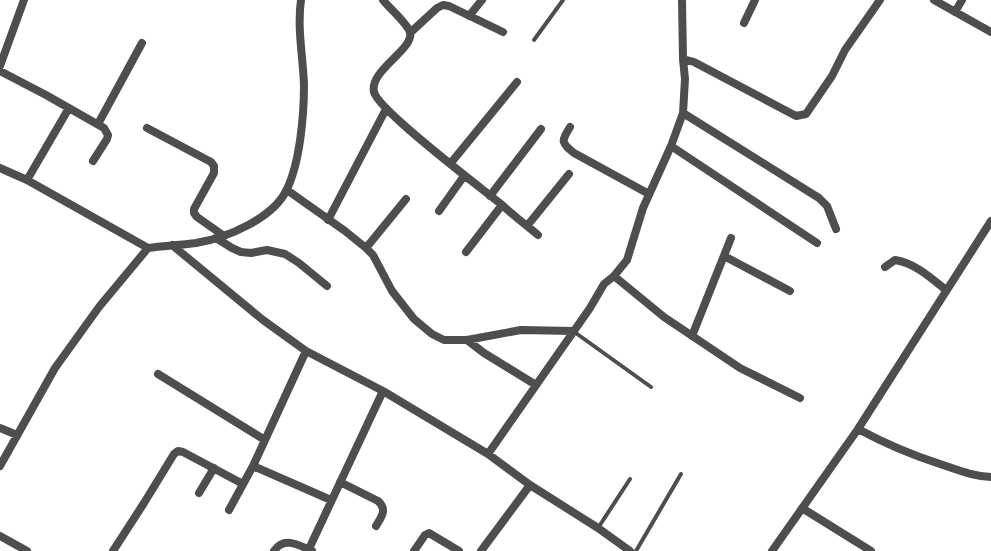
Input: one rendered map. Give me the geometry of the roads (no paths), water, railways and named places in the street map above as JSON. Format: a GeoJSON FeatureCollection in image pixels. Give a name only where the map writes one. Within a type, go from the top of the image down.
{"type":"FeatureCollection","features":[{"type":"Feature","properties":{"kind":"street"},"geometry":{"type":"LineString","coordinates":[[0,66],[24,0]]}},
{"type":"Feature","properties":{"kind":"street"},"geometry":{"type":"LineString","coordinates":[[0,168],[27,180],[148,248],[197,243],[224,236],[257,221],[272,209],[287,190],[295,168],[301,128],[304,85],[301,42],[301,0]]}},
{"type":"Feature","properties":{"kind":"street"},"geometry":{"type":"LineString","coordinates":[[383,0],[406,25],[410,33],[410,38],[408,43],[389,62],[376,80],[374,92],[377,98],[386,109],[450,164],[538,236]]}},
{"type":"Feature","properties":{"kind":"street"},"geometry":{"type":"LineString","coordinates":[[469,16],[482,0]]}},
{"type":"Feature","properties":{"kind":"street"},"geometry":{"type":"LineString","coordinates":[[488,454],[604,284],[614,276],[627,260],[643,208],[671,146],[683,112],[685,79],[683,59],[682,0]]}},
{"type":"Feature","properties":{"kind":"street"},"geometry":{"type":"LineString","coordinates":[[744,23],[755,0]]}},
{"type":"Feature","properties":{"kind":"street"},"geometry":{"type":"LineString","coordinates":[[683,59],[694,62],[796,116],[801,116],[806,114],[832,76],[845,50],[880,0]]}},
{"type":"Feature","properties":{"kind":"street"},"geometry":{"type":"LineString","coordinates":[[934,0],[991,32]]}},
{"type":"Feature","properties":{"kind":"street"},"geometry":{"type":"LineString","coordinates":[[955,12],[962,0]]}},
{"type":"Feature","properties":{"kind":"street"},"geometry":{"type":"LineString","coordinates":[[410,33],[437,8],[443,5],[449,6],[503,32]]}},
{"type":"Feature","properties":{"kind":"street"},"geometry":{"type":"LineString","coordinates":[[98,124],[142,42]]}},
{"type":"Feature","properties":{"kind":"street"},"geometry":{"type":"LineString","coordinates":[[0,71],[98,124],[107,131],[107,140],[93,161]]}},
{"type":"Feature","properties":{"kind":"street"},"geometry":{"type":"LineString","coordinates":[[450,164],[517,82]]}},
{"type":"Feature","properties":{"kind":"street"},"geometry":{"type":"LineString","coordinates":[[27,180],[69,108]]}},
{"type":"Feature","properties":{"kind":"street"},"geometry":{"type":"LineString","coordinates":[[328,220],[386,109]]}},
{"type":"Feature","properties":{"kind":"street"},"geometry":{"type":"LineString","coordinates":[[683,112],[819,198],[827,206],[836,229]]}},
{"type":"Feature","properties":{"kind":"street"},"geometry":{"type":"LineString","coordinates":[[570,127],[564,137],[564,144],[574,153],[649,194]]}},
{"type":"Feature","properties":{"kind":"street"},"geometry":{"type":"LineString","coordinates":[[147,128],[211,162],[214,166],[214,173],[194,209],[194,213],[200,220],[224,236]]}},
{"type":"Feature","properties":{"kind":"street"},"geometry":{"type":"LineString","coordinates":[[490,196],[542,129]]}},
{"type":"Feature","properties":{"kind":"street"},"geometry":{"type":"LineString","coordinates":[[671,146],[817,243]]}},
{"type":"Feature","properties":{"kind":"street"},"geometry":{"type":"LineString","coordinates":[[527,226],[570,174]]}},
{"type":"Feature","properties":{"kind":"street"},"geometry":{"type":"LineString","coordinates":[[439,212],[464,176]]}},
{"type":"Feature","properties":{"kind":"street"},"geometry":{"type":"LineString","coordinates":[[287,190],[366,248],[373,255],[392,291],[414,319],[432,334],[444,340],[467,340],[521,330],[573,331]]}},
{"type":"Feature","properties":{"kind":"street"},"geometry":{"type":"LineString","coordinates":[[366,248],[406,199]]}},
{"type":"Feature","properties":{"kind":"street"},"geometry":{"type":"LineString","coordinates":[[466,252],[502,205]]}},
{"type":"Feature","properties":{"kind":"street"},"geometry":{"type":"LineString","coordinates":[[772,551],[858,429],[991,221]]}},
{"type":"Feature","properties":{"kind":"street"},"geometry":{"type":"LineString","coordinates":[[216,238],[232,248],[242,252],[250,253],[267,250],[285,254],[299,262],[327,286]]}},
{"type":"Feature","properties":{"kind":"street"},"geometry":{"type":"LineString","coordinates":[[692,336],[731,238]]}},
{"type":"Feature","properties":{"kind":"street"},"geometry":{"type":"LineString","coordinates":[[172,245],[263,320],[306,351],[383,391],[488,454],[530,485],[598,528],[630,551]]}},
{"type":"Feature","properties":{"kind":"street"},"geometry":{"type":"LineString","coordinates":[[0,466],[56,368],[99,307],[148,248]]}},
{"type":"Feature","properties":{"kind":"street"},"geometry":{"type":"LineString","coordinates":[[724,256],[790,291]]}},
{"type":"Feature","properties":{"kind":"street"},"geometry":{"type":"LineString","coordinates":[[885,267],[895,260],[904,262],[917,269],[946,290]]}},
{"type":"Feature","properties":{"kind":"street"},"geometry":{"type":"LineString","coordinates":[[614,276],[664,317],[740,368],[800,398]]}},
{"type":"Feature","properties":{"kind":"street"},"geometry":{"type":"LineString","coordinates":[[467,340],[484,353],[536,385]]}},
{"type":"Feature","properties":{"kind":"street"},"geometry":{"type":"LineString","coordinates":[[229,510],[265,440],[306,351]]}},
{"type":"Feature","properties":{"kind":"street"},"geometry":{"type":"LineString","coordinates":[[158,374],[265,440]]}},
{"type":"Feature","properties":{"kind":"street"},"geometry":{"type":"LineString","coordinates":[[274,551],[282,543],[289,542],[310,550],[331,500],[383,391]]}},
{"type":"Feature","properties":{"kind":"street"},"geometry":{"type":"LineString","coordinates":[[0,428],[17,435]]}},
{"type":"Feature","properties":{"kind":"street"},"geometry":{"type":"LineString","coordinates":[[858,429],[923,458],[975,476],[991,477]]}},
{"type":"Feature","properties":{"kind":"street"},"geometry":{"type":"LineString","coordinates":[[113,551],[174,454],[178,451],[183,452],[243,484]]}},
{"type":"Feature","properties":{"kind":"street"},"geometry":{"type":"LineString","coordinates":[[252,466],[331,500]]}},
{"type":"Feature","properties":{"kind":"street"},"geometry":{"type":"LineString","coordinates":[[199,492],[214,468]]}},
{"type":"Feature","properties":{"kind":"street"},"geometry":{"type":"LineString","coordinates":[[340,482],[383,505],[383,515],[376,526]]}},
{"type":"Feature","properties":{"kind":"street"},"geometry":{"type":"LineString","coordinates":[[481,551],[530,485]]}},
{"type":"Feature","properties":{"kind":"street"},"geometry":{"type":"LineString","coordinates":[[802,508],[870,551]]}},
{"type":"Feature","properties":{"kind":"street"},"geometry":{"type":"LineString","coordinates":[[414,551],[425,535],[429,534],[459,551]]}},
{"type":"Feature","properties":{"kind":"street"},"geometry":{"type":"LineString","coordinates":[[0,536],[27,551]]}},
{"type":"Feature","properties":{"kind":"lane"},"geometry":{"type":"LineString","coordinates":[[534,40],[563,0]]}},
{"type":"Feature","properties":{"kind":"lane"},"geometry":{"type":"LineString","coordinates":[[573,331],[651,387]]}},
{"type":"Feature","properties":{"kind":"lane"},"geometry":{"type":"LineString","coordinates":[[636,551],[681,474]]}},
{"type":"Feature","properties":{"kind":"lane"},"geometry":{"type":"LineString","coordinates":[[598,528],[630,478]]}}]}
